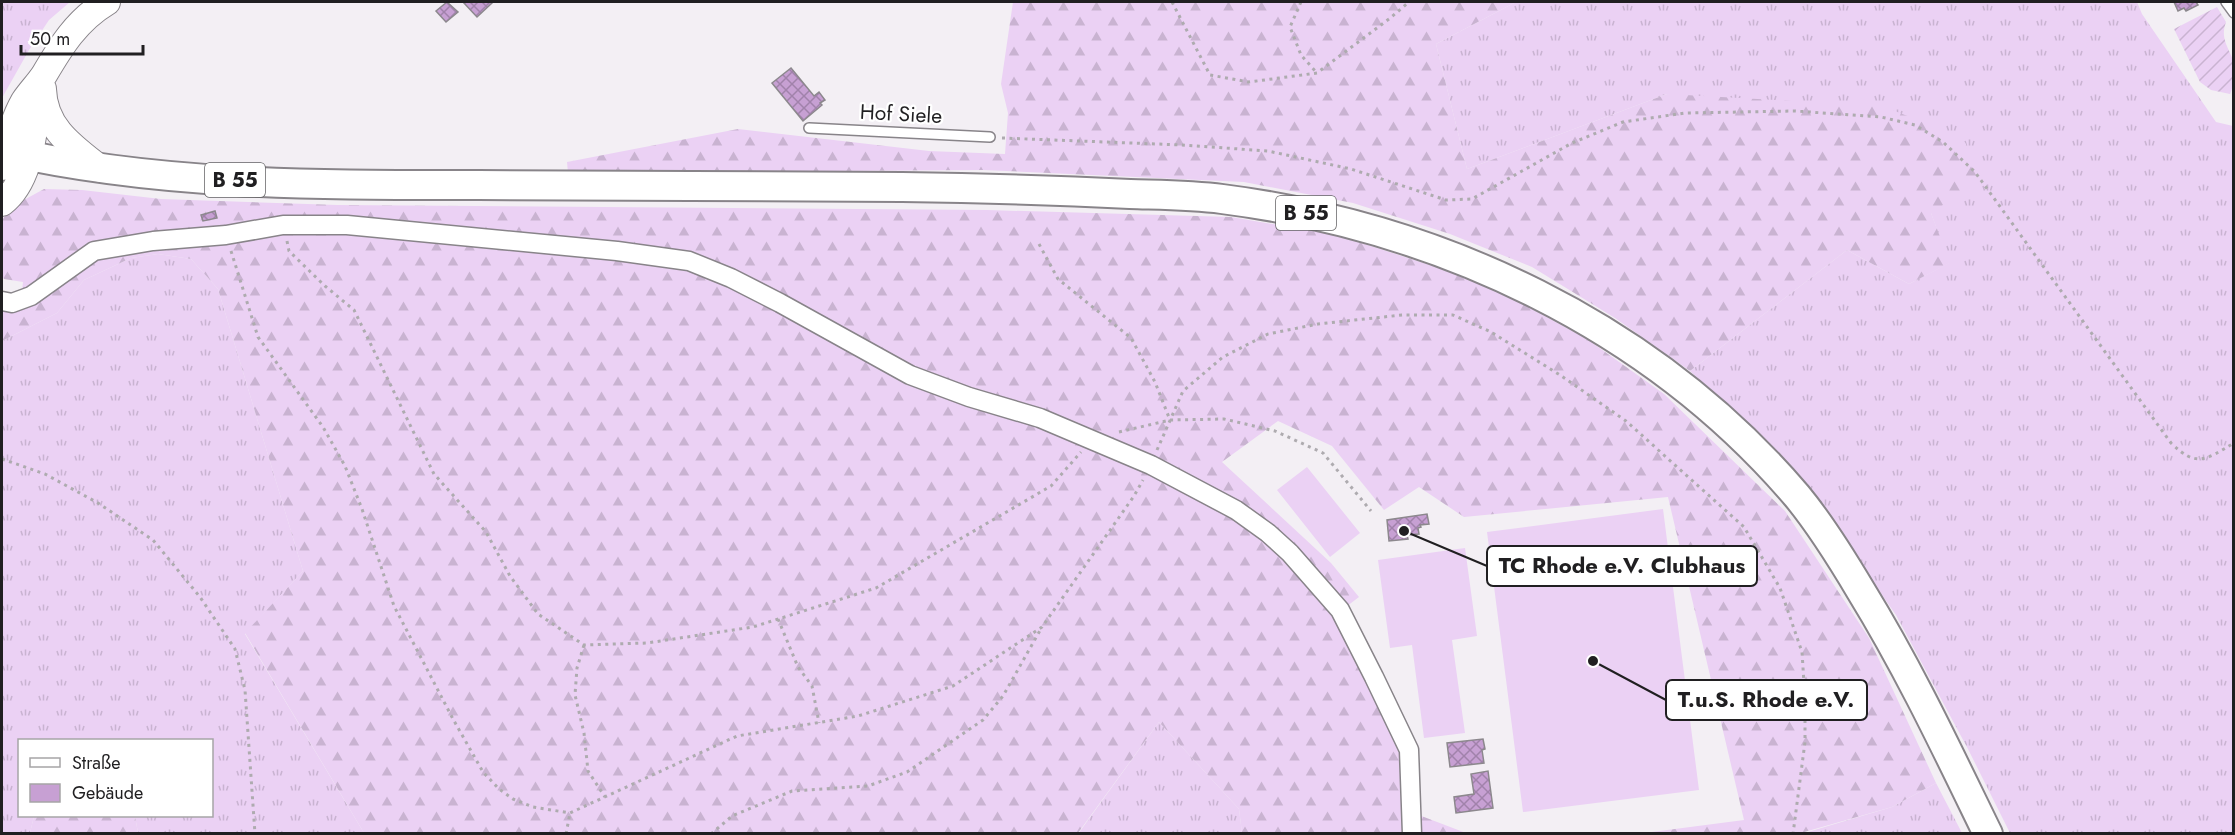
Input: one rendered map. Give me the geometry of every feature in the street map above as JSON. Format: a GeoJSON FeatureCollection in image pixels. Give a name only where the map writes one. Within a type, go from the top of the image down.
{"type":"FeatureCollection","features":[{"type":"Feature","properties":{"kind":"main road","name":"B 55"},"geometry":{"type":"LineString","coordinates":[[9,156],[183,177],[343,185],[970,188],[1216,198],[1280,207],[1347,221],[1443,252],[1524,286],[1603,331],[1673,379],[1739,436],[1791,491],[1845,564],[1886,631],[1988,834]]}},
{"type":"Feature","properties":{"kind":"street"},"geometry":{"type":"LineString","coordinates":[[2,203],[15,191],[24,171],[9,156],[43,77],[66,38],[100,3]]}},
{"type":"Feature","properties":{"kind":"street"},"geometry":{"type":"LineString","coordinates":[[43,77],[46,110],[55,129],[67,143],[101,168]]}},
{"type":"Feature","properties":{"kind":"street"},"geometry":{"type":"LineString","coordinates":[[2,302],[12,303],[31,296],[94,251],[153,241],[226,235],[283,225],[347,225],[617,251],[689,261],[731,278],[780,303],[910,375],[969,397],[1040,418],[1150,465],[1236,510],[1268,533],[1290,553],[1340,610],[1408,750],[1412,834]]}},
{"type":"Feature","properties":{"kind":"lane"},"geometry":{"type":"LineString","coordinates":[[2226,2],[2234,13]]}},
{"type":"Feature","properties":{"kind":"lane","name":"Hof Siele"},"geometry":{"type":"LineString","coordinates":[[809,128],[990,137]]}},
{"type":"Feature","properties":{"kind":"path"},"geometry":{"type":"LineString","coordinates":[[1172,2],[1210,75],[1249,82],[1317,73],[1409,2]]}},
{"type":"Feature","properties":{"kind":"path"},"geometry":{"type":"LineString","coordinates":[[1301,2],[1290,27],[1301,55],[1317,73]]}},
{"type":"Feature","properties":{"kind":"path"},"geometry":{"type":"LineString","coordinates":[[990,137],[1268,151],[1351,169],[1446,200],[1472,198],[1572,143],[1623,122],[1685,113],[1796,111],[1898,120],[1916,125],[1943,142],[1975,172],[2171,443],[2184,456],[2198,459],[2209,457],[2234,443]]}},
{"type":"Feature","properties":{"kind":"path"},"geometry":{"type":"LineString","coordinates":[[283,225],[289,251],[354,310],[434,474],[486,532],[510,576],[538,614],[584,645],[647,643],[753,627],[876,588],[998,519],[1051,486],[1092,439],[1170,420],[1224,419],[1275,430],[1323,453],[1371,511]]}},
{"type":"Feature","properties":{"kind":"path"},"geometry":{"type":"LineString","coordinates":[[226,235],[258,338],[322,427],[345,466],[362,509],[394,606],[483,772],[498,789],[513,799],[533,807],[570,813],[737,736],[858,716],[953,686],[1042,627]]}},
{"type":"Feature","properties":{"kind":"path"},"geometry":{"type":"LineString","coordinates":[[1039,244],[1058,279],[1131,338],[1155,382],[1170,420]]}},
{"type":"Feature","properties":{"kind":"path"},"geometry":{"type":"LineString","coordinates":[[711,834],[732,816],[792,790],[868,786],[907,772],[983,720],[1003,696],[1042,627],[1134,496],[1183,391],[1223,357],[1268,334],[1318,324],[1402,315],[1453,315],[1491,332],[1560,375],[1626,422],[1744,527],[1780,588],[1803,652],[1806,699],[1804,742],[1793,834]]}},
{"type":"Feature","properties":{"kind":"path"},"geometry":{"type":"LineString","coordinates":[[2,459],[45,474],[98,503],[153,540],[200,597],[235,649],[245,690],[255,834]]}},
{"type":"Feature","properties":{"kind":"path"},"geometry":{"type":"LineString","coordinates":[[778,619],[798,667],[812,686],[819,723]]}},
{"type":"Feature","properties":{"kind":"path"},"geometry":{"type":"LineString","coordinates":[[584,645],[577,668],[575,695],[584,733],[588,771],[604,797]]}},
{"type":"Feature","properties":{"kind":"path"},"geometry":{"type":"LineString","coordinates":[[566,834],[570,813]]}},
{"type":"Feature","properties":{"kind":"green space"},"geometry":{"type":"Polygon","coordinates":[[[2,2],[70,2],[49,20],[2,98],[2,2]]]}},
{"type":"Feature","properties":{"kind":"green space"},"geometry":{"type":"Polygon","coordinates":[[[1013,2],[1516,2],[1436,44],[1467,169],[1667,94],[1882,106],[1961,137],[1988,175],[1931,213],[1950,263],[1909,284],[1847,250],[1690,371],[1615,318],[1532,267],[1450,234],[1353,203],[1244,182],[983,170],[568,173],[567,162],[738,129],[929,151],[1005,154],[1008,113],[1001,84],[1013,2]]]}},
{"type":"Feature","properties":{"kind":"green space"},"geometry":{"type":"Polygon","coordinates":[[[1516,2],[2137,2],[2142,14],[2216,122],[2233,126],[2233,833],[2010,833],[1896,615],[1805,486],[1690,371],[1847,250],[1909,284],[1949,263],[1931,213],[1667,94],[1467,169],[1436,44],[1516,2]]]}},
{"type":"Feature","properties":{"kind":"green space"},"geometry":{"type":"Polygon","coordinates":[[[2217,7],[2226,22],[2224,37],[2234,64],[2230,94],[2211,90],[2200,82],[2174,29],[2217,7]]]}},
{"type":"Feature","properties":{"kind":"green space"},"geometry":{"type":"Polygon","coordinates":[[[44,189],[82,190],[161,199],[338,205],[987,210],[1231,217],[1337,235],[1433,266],[1501,292],[1587,339],[1664,394],[1785,511],[1869,638],[1936,783],[1892,807],[1801,833],[1644,833],[1744,820],[1668,497],[1464,517],[1419,487],[1384,510],[1332,446],[1278,421],[1222,462],[1331,563],[1359,597],[1334,616],[1402,752],[1403,809],[1466,833],[1242,833],[1239,809],[1159,722],[1078,833],[364,833],[245,633],[303,571],[218,289],[191,259],[158,254],[131,258],[84,280],[57,313],[2,341],[2,311],[20,308],[23,282],[4,279],[2,276],[2,220],[11,207],[44,189]]]}},
{"type":"Feature","properties":{"kind":"green space"},"geometry":{"type":"Polygon","coordinates":[[[158,254],[191,259],[218,289],[303,571],[245,634],[364,833],[138,833],[135,817],[213,817],[213,739],[18,739],[18,817],[34,817],[30,833],[2,834],[2,341],[57,313],[84,280],[131,258],[158,254]]]}},
{"type":"Feature","properties":{"kind":"green space"},"geometry":{"type":"Polygon","coordinates":[[[1307,467],[1360,533],[1330,557],[1277,490],[1307,467]]]}},
{"type":"Feature","properties":{"kind":"green space"},"geometry":{"type":"Polygon","coordinates":[[[1663,509],[1699,790],[1523,812],[1487,532],[1663,509]]]}},
{"type":"Feature","properties":{"kind":"green space"},"geometry":{"type":"Polygon","coordinates":[[[1465,548],[1477,636],[1452,640],[1465,733],[1424,738],[1412,645],[1390,648],[1378,560],[1465,548]]]}},
{"type":"Feature","properties":{"kind":"green space"},"geometry":{"type":"Polygon","coordinates":[[[1159,722],[1239,809],[1242,833],[1078,834],[1159,722]]]}},
{"type":"Feature","properties":{"kind":"green space"},"geometry":{"type":"Polygon","coordinates":[[[1936,783],[1962,833],[1801,834],[1892,807],[1936,783]]]}},
{"type":"Feature","properties":{"kind":"green space"},"geometry":{"type":"Polygon","coordinates":[[[34,817],[135,817],[138,833],[30,833],[34,817]]]}},
{"type":"Feature","properties":{"kind":"building"},"geometry":{"type":"Polygon","coordinates":[[[447,2],[458,12],[446,22],[436,11],[447,2]]]}},
{"type":"Feature","properties":{"kind":"building"},"geometry":{"type":"Polygon","coordinates":[[[463,2],[491,2],[492,3],[477,17],[463,2]]]}},
{"type":"Feature","properties":{"kind":"building"},"geometry":{"type":"Polygon","coordinates":[[[2174,2],[2196,2],[2198,5],[2186,11],[2184,8],[2178,11],[2174,2]]]}},
{"type":"Feature","properties":{"kind":"building"},"geometry":{"type":"Polygon","coordinates":[[[791,68],[814,96],[819,92],[825,100],[803,121],[772,83],[791,68]]]}},
{"type":"Feature","properties":{"kind":"building"},"geometry":{"type":"Polygon","coordinates":[[[215,211],[217,218],[203,221],[201,215],[215,211]]]}},
{"type":"Feature","properties":{"kind":"building"},"geometry":{"type":"Polygon","coordinates":[[[1427,514],[1429,524],[1420,525],[1419,534],[1407,535],[1408,539],[1389,541],[1387,520],[1427,514]]]}},
{"type":"Feature","properties":{"kind":"building"},"geometry":{"type":"Polygon","coordinates":[[[1483,739],[1484,763],[1450,767],[1447,743],[1483,739]]]}},
{"type":"Feature","properties":{"kind":"building"},"geometry":{"type":"Polygon","coordinates":[[[1488,771],[1493,808],[1456,813],[1454,797],[1474,794],[1471,774],[1488,771]]]}},
{"type":"Feature","properties":{"kind":"place","name":"TC Rhode e.V. Clubhaus"},"geometry":{"type":"Point","coordinates":[1404,531]}},
{"type":"Feature","properties":{"kind":"place","name":"T.u.S. Rhode e.V."},"geometry":{"type":"Point","coordinates":[1593,661]}}]}
